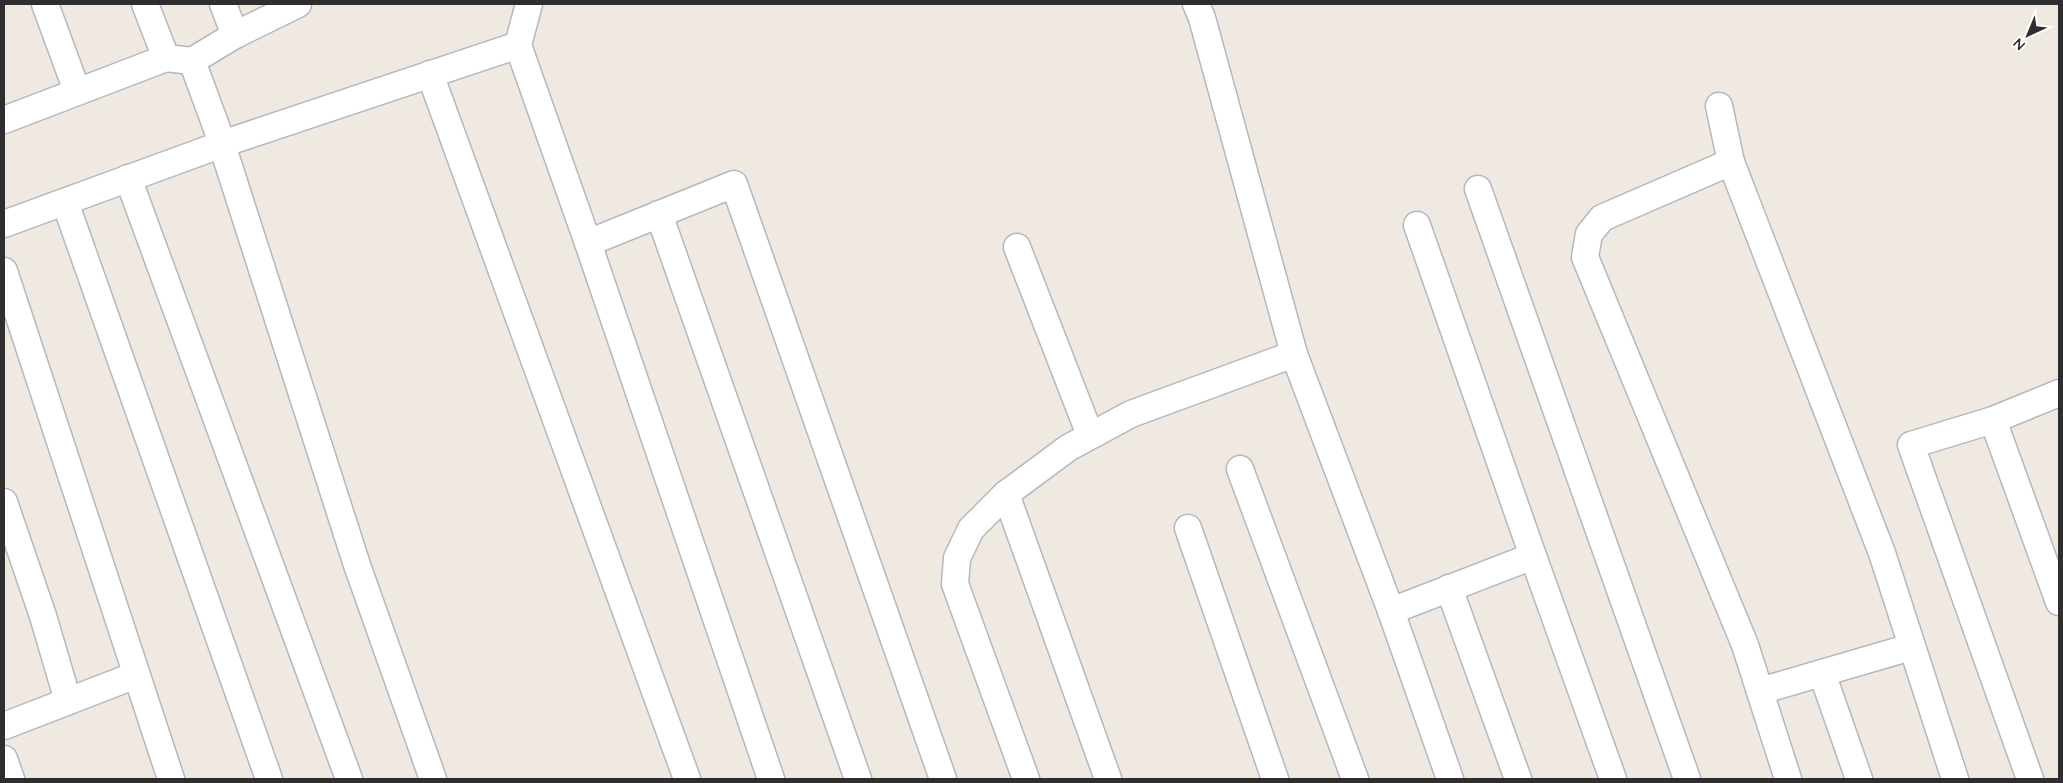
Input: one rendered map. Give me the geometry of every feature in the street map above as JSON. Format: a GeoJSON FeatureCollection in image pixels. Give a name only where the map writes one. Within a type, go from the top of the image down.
{"type":"FeatureCollection","features":[{"type":"Feature","properties":{"kind":"street"},"geometry":{"type":"LineString","coordinates":[[45,4],[76,92]]}},
{"type":"Feature","properties":{"kind":"street"},"geometry":{"type":"LineString","coordinates":[[145,4],[166,58]]}},
{"type":"Feature","properties":{"kind":"street"},"geometry":{"type":"LineString","coordinates":[[223,4],[235,35]]}},
{"type":"Feature","properties":{"kind":"street"},"geometry":{"type":"LineString","coordinates":[[5,114],[76,92],[166,58],[192,61],[235,35],[298,4]]}},
{"type":"Feature","properties":{"kind":"street"},"geometry":{"type":"LineString","coordinates":[[529,4],[518,45],[588,243],[771,779]]}},
{"type":"Feature","properties":{"kind":"street"},"geometry":{"type":"LineString","coordinates":[[1196,4],[1202,18],[1294,354],[1391,611],[1450,779]]}},
{"type":"Feature","properties":{"kind":"street"},"geometry":{"type":"LineString","coordinates":[[4,224],[221,144],[518,45]]}},
{"type":"Feature","properties":{"kind":"street"},"geometry":{"type":"LineString","coordinates":[[192,61],[221,144],[357,565],[433,779]]}},
{"type":"Feature","properties":{"kind":"street"},"geometry":{"type":"LineString","coordinates":[[430,74],[687,779]]}},
{"type":"Feature","properties":{"kind":"street"},"geometry":{"type":"LineString","coordinates":[[1719,106],[1731,162],[1882,554],[1955,779]]}},
{"type":"Feature","properties":{"kind":"street"},"geometry":{"type":"LineString","coordinates":[[1731,162],[1602,218],[1589,234],[1585,257],[1744,645],[1788,779]]}},
{"type":"Feature","properties":{"kind":"street"},"geometry":{"type":"LineString","coordinates":[[128,178],[348,779]]}},
{"type":"Feature","properties":{"kind":"street"},"geometry":{"type":"LineString","coordinates":[[588,243],[734,184],[943,779]]}},
{"type":"Feature","properties":{"kind":"street"},"geometry":{"type":"LineString","coordinates":[[1478,189],[1687,779]]}},
{"type":"Feature","properties":{"kind":"street"},"geometry":{"type":"LineString","coordinates":[[65,202],[270,779]]}},
{"type":"Feature","properties":{"kind":"street"},"geometry":{"type":"LineString","coordinates":[[659,214],[858,779]]}},
{"type":"Feature","properties":{"kind":"street"},"geometry":{"type":"LineString","coordinates":[[1417,225],[1613,779]]}},
{"type":"Feature","properties":{"kind":"street"},"geometry":{"type":"LineString","coordinates":[[1017,247],[1090,434]]}},
{"type":"Feature","properties":{"kind":"street"},"geometry":{"type":"LineString","coordinates":[[4,271],[171,779]]}},
{"type":"Feature","properties":{"kind":"street"},"geometry":{"type":"LineString","coordinates":[[1026,779],[956,584],[957,558],[971,529],[1006,494],[1090,434],[1131,414],[1294,354]]}},
{"type":"Feature","properties":{"kind":"street"},"geometry":{"type":"LineString","coordinates":[[2030,779],[1911,445],[1993,420],[2059,393]]}},
{"type":"Feature","properties":{"kind":"street"},"geometry":{"type":"LineString","coordinates":[[1993,420],[2059,602]]}},
{"type":"Feature","properties":{"kind":"street"},"geometry":{"type":"LineString","coordinates":[[1240,469],[1355,779]]}},
{"type":"Feature","properties":{"kind":"street"},"geometry":{"type":"LineString","coordinates":[[1006,494],[1108,779]]}},
{"type":"Feature","properties":{"kind":"street"},"geometry":{"type":"LineString","coordinates":[[4,502],[43,616],[68,701]]}},
{"type":"Feature","properties":{"kind":"street"},"geometry":{"type":"LineString","coordinates":[[1188,528],[1275,779]]}},
{"type":"Feature","properties":{"kind":"street"},"geometry":{"type":"LineString","coordinates":[[1391,611],[1533,556]]}},
{"type":"Feature","properties":{"kind":"street"},"geometry":{"type":"LineString","coordinates":[[1449,588],[1518,779]]}},
{"type":"Feature","properties":{"kind":"street"},"geometry":{"type":"LineString","coordinates":[[1760,691],[1912,647]]}},
{"type":"Feature","properties":{"kind":"street"},"geometry":{"type":"LineString","coordinates":[[1822,673],[1859,779]]}},
{"type":"Feature","properties":{"kind":"street"},"geometry":{"type":"LineString","coordinates":[[4,726],[136,675]]}},
{"type":"Feature","properties":{"kind":"street"},"geometry":{"type":"LineString","coordinates":[[4,759],[11,779]]}}]}
